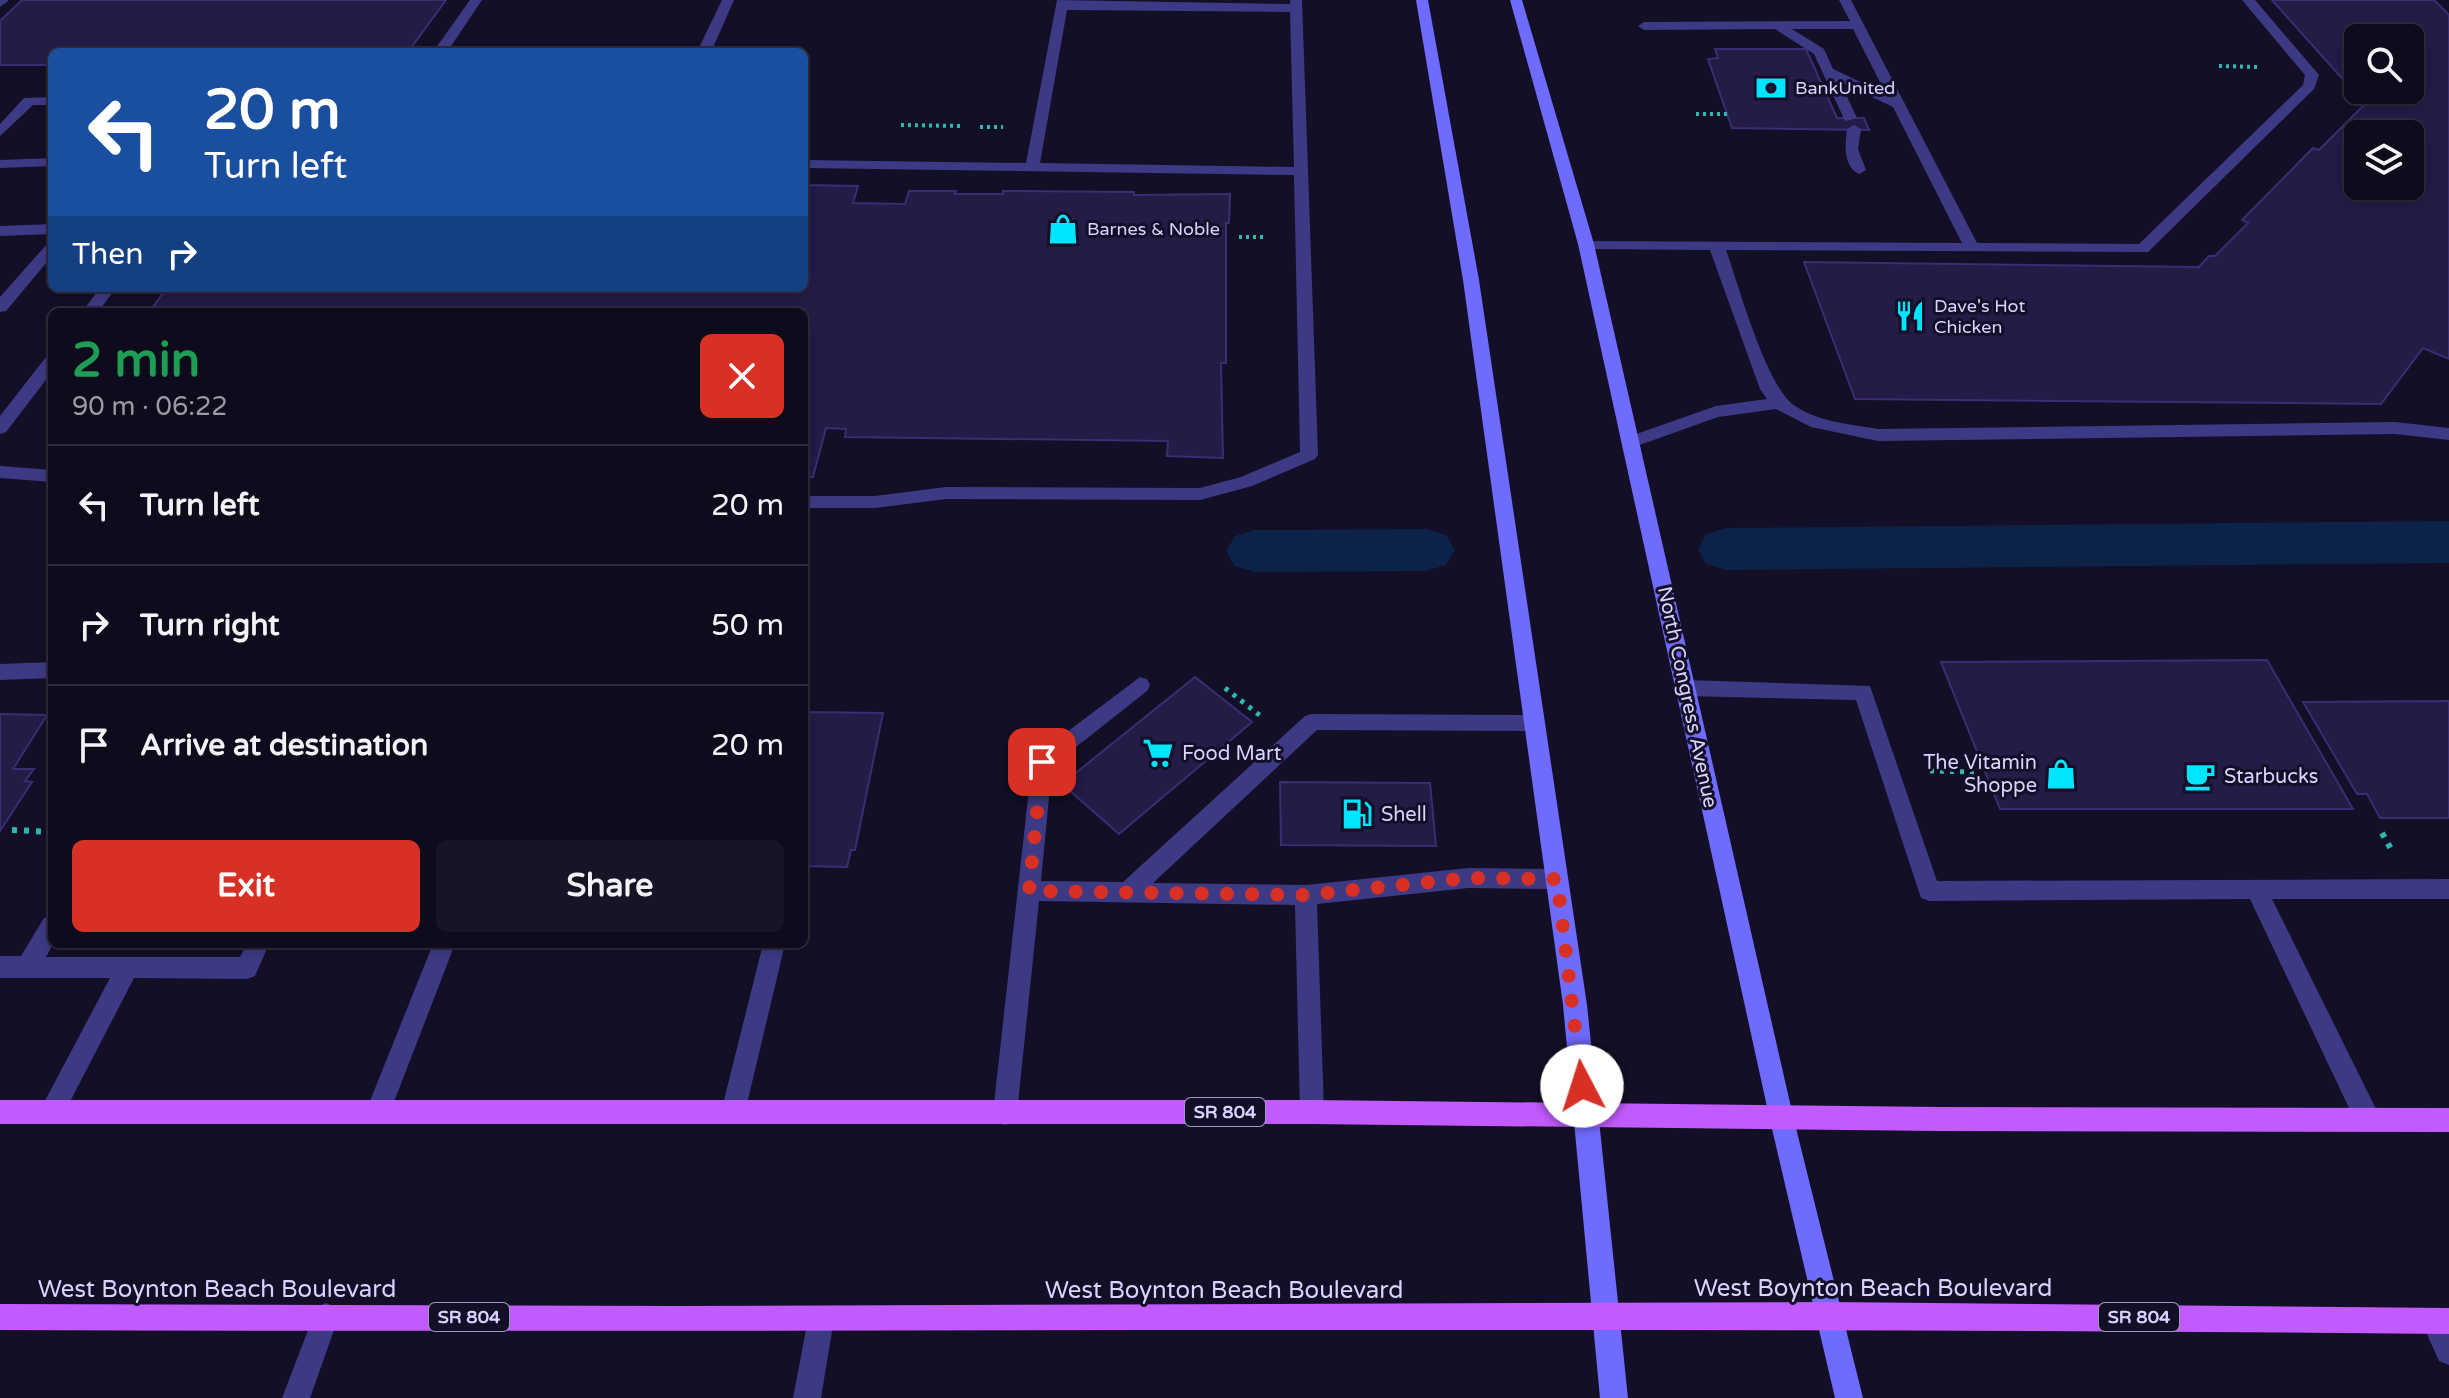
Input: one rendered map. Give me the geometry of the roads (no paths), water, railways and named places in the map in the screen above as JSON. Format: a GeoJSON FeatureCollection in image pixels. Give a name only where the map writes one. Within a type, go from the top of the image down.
{"type":"FeatureCollection","features":[{"type":"Feature","properties":{"kind":"main road"},"geometry":{"type":"LineString","coordinates":[[1422,0],[1471,280],[1575,1005],[1614,1398]]}},
{"type":"Feature","properties":{"kind":"main road","name":"North Congress Avenue"},"geometry":{"type":"LineString","coordinates":[[1516,0],[1586,244],[1781,1116],[1849,1398]]}},
{"type":"Feature","properties":{"kind":"main road","name":"SR 804"},"geometry":{"type":"LineString","coordinates":[[0,1112],[1312,1112],[2449,1120]]}},
{"type":"Feature","properties":{"kind":"main road","name":"West Boynton Beach Boulevard"},"geometry":{"type":"LineString","coordinates":[[0,1317],[821,1319],[1829,1315],[2442,1321]]}},
{"type":"Feature","properties":{"kind":"lane"},"geometry":{"type":"LineString","coordinates":[[443,48],[476,0]]}},
{"type":"Feature","properties":{"kind":"lane"},"geometry":{"type":"LineString","coordinates":[[706,48],[728,0]]}},
{"type":"Feature","properties":{"kind":"lane"},"geometry":{"type":"LineString","coordinates":[[1845,0],[1971,246]]}},
{"type":"Feature","properties":{"kind":"lane"},"geometry":{"type":"LineString","coordinates":[[1586,244],[2143,249],[2309,86],[2312,75],[2248,0]]}},
{"type":"Feature","properties":{"kind":"lane"},"geometry":{"type":"LineString","coordinates":[[808,502],[875,502],[946,493],[1200,494],[1246,482],[1309,455],[1296,4],[1062,3],[1032,168]]}},
{"type":"Feature","properties":{"kind":"lane"},"geometry":{"type":"LineString","coordinates":[[1777,25],[1819,52],[1852,124],[1851,149],[1859,170]]}},
{"type":"Feature","properties":{"kind":"lane"},"geometry":{"type":"LineString","coordinates":[[1644,26],[1857,25]]}},
{"type":"Feature","properties":{"kind":"lane"},"geometry":{"type":"LineString","coordinates":[[1828,71],[1899,105]]}},
{"type":"Feature","properties":{"kind":"lane"},"geometry":{"type":"LineString","coordinates":[[0,132],[29,101],[48,101]]}},
{"type":"Feature","properties":{"kind":"lane"},"geometry":{"type":"LineString","coordinates":[[0,164],[48,162]]}},
{"type":"Feature","properties":{"kind":"lane"},"geometry":{"type":"LineString","coordinates":[[808,164],[1301,171]]}},
{"type":"Feature","properties":{"kind":"lane"},"geometry":{"type":"LineString","coordinates":[[0,231],[48,229]]}},
{"type":"Feature","properties":{"kind":"lane"},"geometry":{"type":"LineString","coordinates":[[1716,244],[1768,389],[1777,403],[1810,421],[1878,435],[2395,428],[2449,434]]}},
{"type":"Feature","properties":{"kind":"lane"},"geometry":{"type":"LineString","coordinates":[[0,307],[48,252]]}},
{"type":"Feature","properties":{"kind":"lane"},"geometry":{"type":"LineString","coordinates":[[0,428],[48,366]]}},
{"type":"Feature","properties":{"kind":"lane"},"geometry":{"type":"LineString","coordinates":[[1631,442],[1716,412],[1777,403]]}},
{"type":"Feature","properties":{"kind":"lane"},"geometry":{"type":"LineString","coordinates":[[0,472],[48,476]]}},
{"type":"Feature","properties":{"kind":"lane"},"geometry":{"type":"LineString","coordinates":[[0,672],[48,670]]}},
{"type":"Feature","properties":{"kind":"lane"},"geometry":{"type":"LineString","coordinates":[[1005,1113],[1042,762],[1140,685]]}},
{"type":"Feature","properties":{"kind":"lane"},"geometry":{"type":"LineString","coordinates":[[1686,688],[1863,692],[1929,891],[2449,889]]}},
{"type":"Feature","properties":{"kind":"lane"},"geometry":{"type":"LineString","coordinates":[[1127,893],[1312,722],[1534,723]]}},
{"type":"Feature","properties":{"kind":"lane"},"geometry":{"type":"LineString","coordinates":[[1029,891],[1306,895],[1468,878],[1557,879]]}},
{"type":"Feature","properties":{"kind":"lane"},"geometry":{"type":"LineString","coordinates":[[2256,889],[2368,1120]]}},
{"type":"Feature","properties":{"kind":"lane"},"geometry":{"type":"LineString","coordinates":[[1306,895],[1312,1112]]}},
{"type":"Feature","properties":{"kind":"lane"},"geometry":{"type":"LineString","coordinates":[[27,967],[48,932]]}},
{"type":"Feature","properties":{"kind":"lane"},"geometry":{"type":"LineString","coordinates":[[0,967],[247,968],[256,948]]}},
{"type":"Feature","properties":{"kind":"lane"},"geometry":{"type":"LineString","coordinates":[[378,1111],[442,948]]}},
{"type":"Feature","properties":{"kind":"lane"},"geometry":{"type":"LineString","coordinates":[[733,1112],[773,948]]}},
{"type":"Feature","properties":{"kind":"lane"},"geometry":{"type":"LineString","coordinates":[[51,1112],[127,968]]}},
{"type":"Feature","properties":{"kind":"lane"},"geometry":{"type":"LineString","coordinates":[[296,1398],[326,1316]]}},
{"type":"Feature","properties":{"kind":"lane"},"geometry":{"type":"LineString","coordinates":[[807,1398],[821,1319]]}},
{"type":"Feature","properties":{"kind":"lane"},"geometry":{"type":"LineString","coordinates":[[2442,1321],[2449,1351]]}},
{"type":"Feature","properties":{"kind":"waterway"},"geometry":{"type":"LineString","coordinates":[[1726,549],[2449,542]]}},
{"type":"Feature","properties":{"kind":"waterway"},"geometry":{"type":"LineString","coordinates":[[1255,551],[1426,550]]}},
{"type":"Feature","properties":{"kind":"place","name":"BankUnited"},"geometry":{"type":"Point","coordinates":[1771,88]}},
{"type":"Feature","properties":{"kind":"place","name":"Barnes & Noble"},"geometry":{"type":"Point","coordinates":[1063,229]}},
{"type":"Feature","properties":{"kind":"place","name":"Dave's Hot Chicken"},"geometry":{"type":"Point","coordinates":[1910,316]}},
{"type":"Feature","properties":{"kind":"place","name":"Food Mart"},"geometry":{"type":"Point","coordinates":[1158,753]}},
{"type":"Feature","properties":{"kind":"place","name":"The Vitamin Shoppe"},"geometry":{"type":"Point","coordinates":[2061,774]}},
{"type":"Feature","properties":{"kind":"place","name":"Starbucks"},"geometry":{"type":"Point","coordinates":[2200,776]}},
{"type":"Feature","properties":{"kind":"place","name":"Shell"},"geometry":{"type":"Point","coordinates":[1357,814]}}]}
